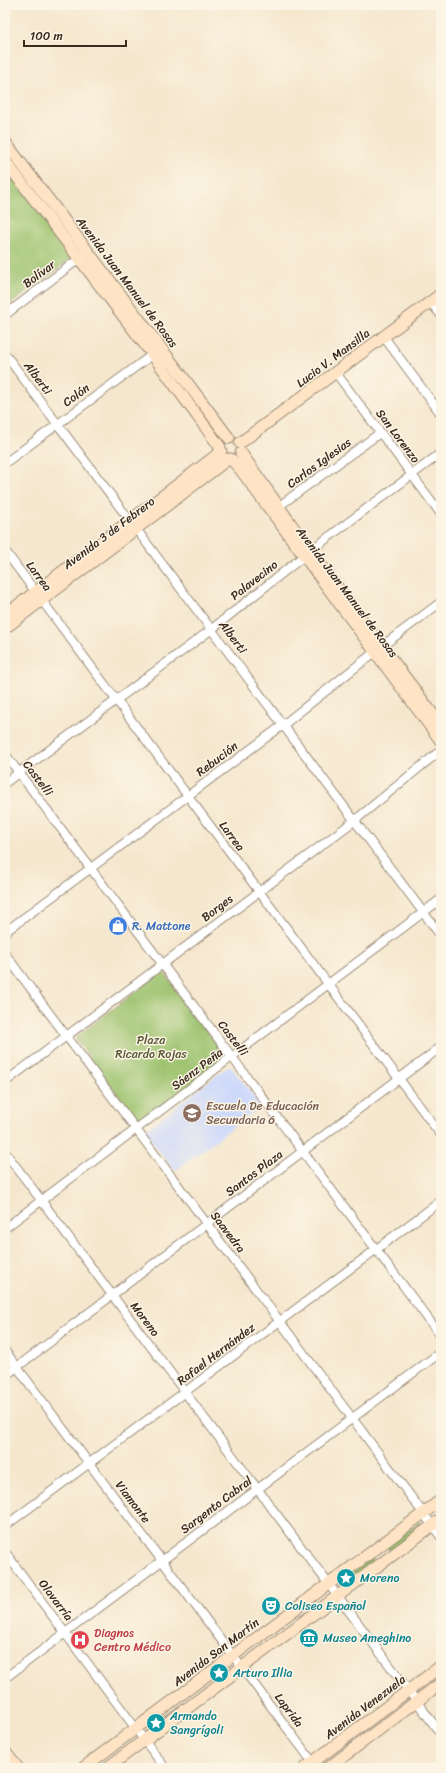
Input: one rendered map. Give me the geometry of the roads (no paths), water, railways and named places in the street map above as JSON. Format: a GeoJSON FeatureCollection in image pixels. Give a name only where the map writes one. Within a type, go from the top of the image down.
{"type":"FeatureCollection","features":[{"type":"Feature","properties":{"kind":"street","name":"Avenida Juan Manuel de Rosas"},"geometry":{"type":"LineString","coordinates":[[5,142],[8,161],[84,255],[157,351],[230,452],[414,696],[441,725]]}},
{"type":"Feature","properties":{"kind":"street","name":"Bolívar"},"geometry":{"type":"LineString","coordinates":[[5,315],[84,255]]}},
{"type":"Feature","properties":{"kind":"street","name":"Lucio V. Mansilla"},"geometry":{"type":"LineString","coordinates":[[230,452],[441,294]]}},
{"type":"Feature","properties":{"kind":"street"},"geometry":{"type":"LineString","coordinates":[[430,302],[441,315]]}},
{"type":"Feature","properties":{"kind":"street"},"geometry":{"type":"LineString","coordinates":[[384,337],[441,414]]}},
{"type":"Feature","properties":{"kind":"street","name":"Avenida Juan Manuel de Rosas"},"geometry":{"type":"LineString","coordinates":[[157,351],[229,438],[236,439],[230,452]]}},
{"type":"Feature","properties":{"kind":"street","name":"Colón"},"geometry":{"type":"LineString","coordinates":[[5,463],[157,351]]}},
{"type":"Feature","properties":{"kind":"street","name":"Alberti"},"geometry":{"type":"LineString","coordinates":[[5,354],[441,936]]}},
{"type":"Feature","properties":{"kind":"street","name":"San Lorenzo"},"geometry":{"type":"LineString","coordinates":[[336,373],[441,514]]}},
{"type":"Feature","properties":{"kind":"street","name":"Carlos Iglesias"},"geometry":{"type":"LineString","coordinates":[[274,509],[380,433]]}},
{"type":"Feature","properties":{"kind":"street","name":"Avenida 3 de Febrero"},"geometry":{"type":"LineString","coordinates":[[5,615],[38,596],[133,525],[213,458],[230,452]]}},
{"type":"Feature","properties":{"kind":"street","name":"Palavecino"},"geometry":{"type":"LineString","coordinates":[[5,783],[212,629],[307,554],[441,453]]}},
{"type":"Feature","properties":{"kind":"street","name":"Larrea"},"geometry":{"type":"LineString","coordinates":[[5,551],[441,1135]]}},
{"type":"Feature","properties":{"kind":"street","name":"Avenida 3 de Febrero"},"geometry":{"type":"LineString","coordinates":[[5,628],[38,596]]}},
{"type":"Feature","properties":{"kind":"street","name":"Rebución"},"geometry":{"type":"LineString","coordinates":[[5,932],[283,725],[378,649],[441,602]]}},
{"type":"Feature","properties":{"kind":"street","name":"Avenida Juan Manuel de Rosas"},"geometry":{"type":"LineString","coordinates":[[414,696],[441,741]]}},
{"type":"Feature","properties":{"kind":"street","name":"Borges"},"geometry":{"type":"LineString","coordinates":[[5,1082],[354,821],[441,750]]}},
{"type":"Feature","properties":{"kind":"street","name":"Castelli"},"geometry":{"type":"LineString","coordinates":[[5,754],[441,1336]]}},
{"type":"Feature","properties":{"kind":"street","name":"Sáenz Peña"},"geometry":{"type":"LineString","coordinates":[[5,1228],[441,900]]}},
{"type":"Feature","properties":{"kind":"street","name":"Saavedra"},"geometry":{"type":"LineString","coordinates":[[5,954],[423,1513],[437,1522],[441,1537]]}},
{"type":"Feature","properties":{"kind":"street","name":"Santos Plaza"},"geometry":{"type":"LineString","coordinates":[[5,1376],[441,1047]]}},
{"type":"Feature","properties":{"kind":"street","name":"Moreno"},"geometry":{"type":"LineString","coordinates":[[5,1152],[441,1734]]}},
{"type":"Feature","properties":{"kind":"street","name":"Rafael Hernández"},"geometry":{"type":"LineString","coordinates":[[5,1526],[441,1201]]}},
{"type":"Feature","properties":{"kind":"street","name":"Viamonte"},"geometry":{"type":"LineString","coordinates":[[5,1351],[241,1667]]}},
{"type":"Feature","properties":{"kind":"street","name":"Sargento Cabral"},"geometry":{"type":"LineString","coordinates":[[5,1678],[441,1352]]}},
{"type":"Feature","properties":{"kind":"street","name":"Avenida San Martín"},"geometry":{"type":"LineString","coordinates":[[84,1768],[441,1500]]}},
{"type":"Feature","properties":{"kind":"street"},"geometry":{"type":"LineString","coordinates":[[107,1768],[437,1522]]}},
{"type":"Feature","properties":{"kind":"street","name":"Olavarría"},"geometry":{"type":"LineString","coordinates":[[5,1552],[165,1768]]}},
{"type":"Feature","properties":{"kind":"street","name":"Avenida Venezuela"},"geometry":{"type":"LineString","coordinates":[[311,1766],[441,1666]]}},
{"type":"Feature","properties":{"kind":"street","name":"Laprida"},"geometry":{"type":"LineString","coordinates":[[241,1667],[311,1766]]}},
{"type":"Feature","properties":{"kind":"street"},"geometry":{"type":"LineString","coordinates":[[328,1768],[441,1683]]}},
{"type":"Feature","properties":{"kind":"street"},"geometry":{"type":"LineString","coordinates":[[5,1752],[18,1768]]}},
{"type":"Feature","properties":{"kind":"place","name":"R. Mattone"},"geometry":{"type":"Point","coordinates":[118,926]}},
{"type":"Feature","properties":{"kind":"place","name":"Escuela De Educación Secundaria 6"},"geometry":{"type":"Point","coordinates":[192,1113]}},
{"type":"Feature","properties":{"kind":"place","name":"Moreno"},"geometry":{"type":"Point","coordinates":[346,1578]}},
{"type":"Feature","properties":{"kind":"place","name":"Coliseo Español"},"geometry":{"type":"Point","coordinates":[271,1606]}},
{"type":"Feature","properties":{"kind":"place","name":"Museo Ameghino"},"geometry":{"type":"Point","coordinates":[309,1638]}},
{"type":"Feature","properties":{"kind":"place","name":"Diagnos Centro Médico"},"geometry":{"type":"Point","coordinates":[80,1640]}},
{"type":"Feature","properties":{"kind":"place","name":"Arturo Illia"},"geometry":{"type":"Point","coordinates":[219,1673]}},
{"type":"Feature","properties":{"kind":"place","name":"Armando Sangrígoli"},"geometry":{"type":"Point","coordinates":[156,1723]}},
{"type":"Feature","properties":{"kind":"park label","name":"Plaza Ricardo Rojas"},"geometry":{"type":"Point","coordinates":[151,1047]}}]}
